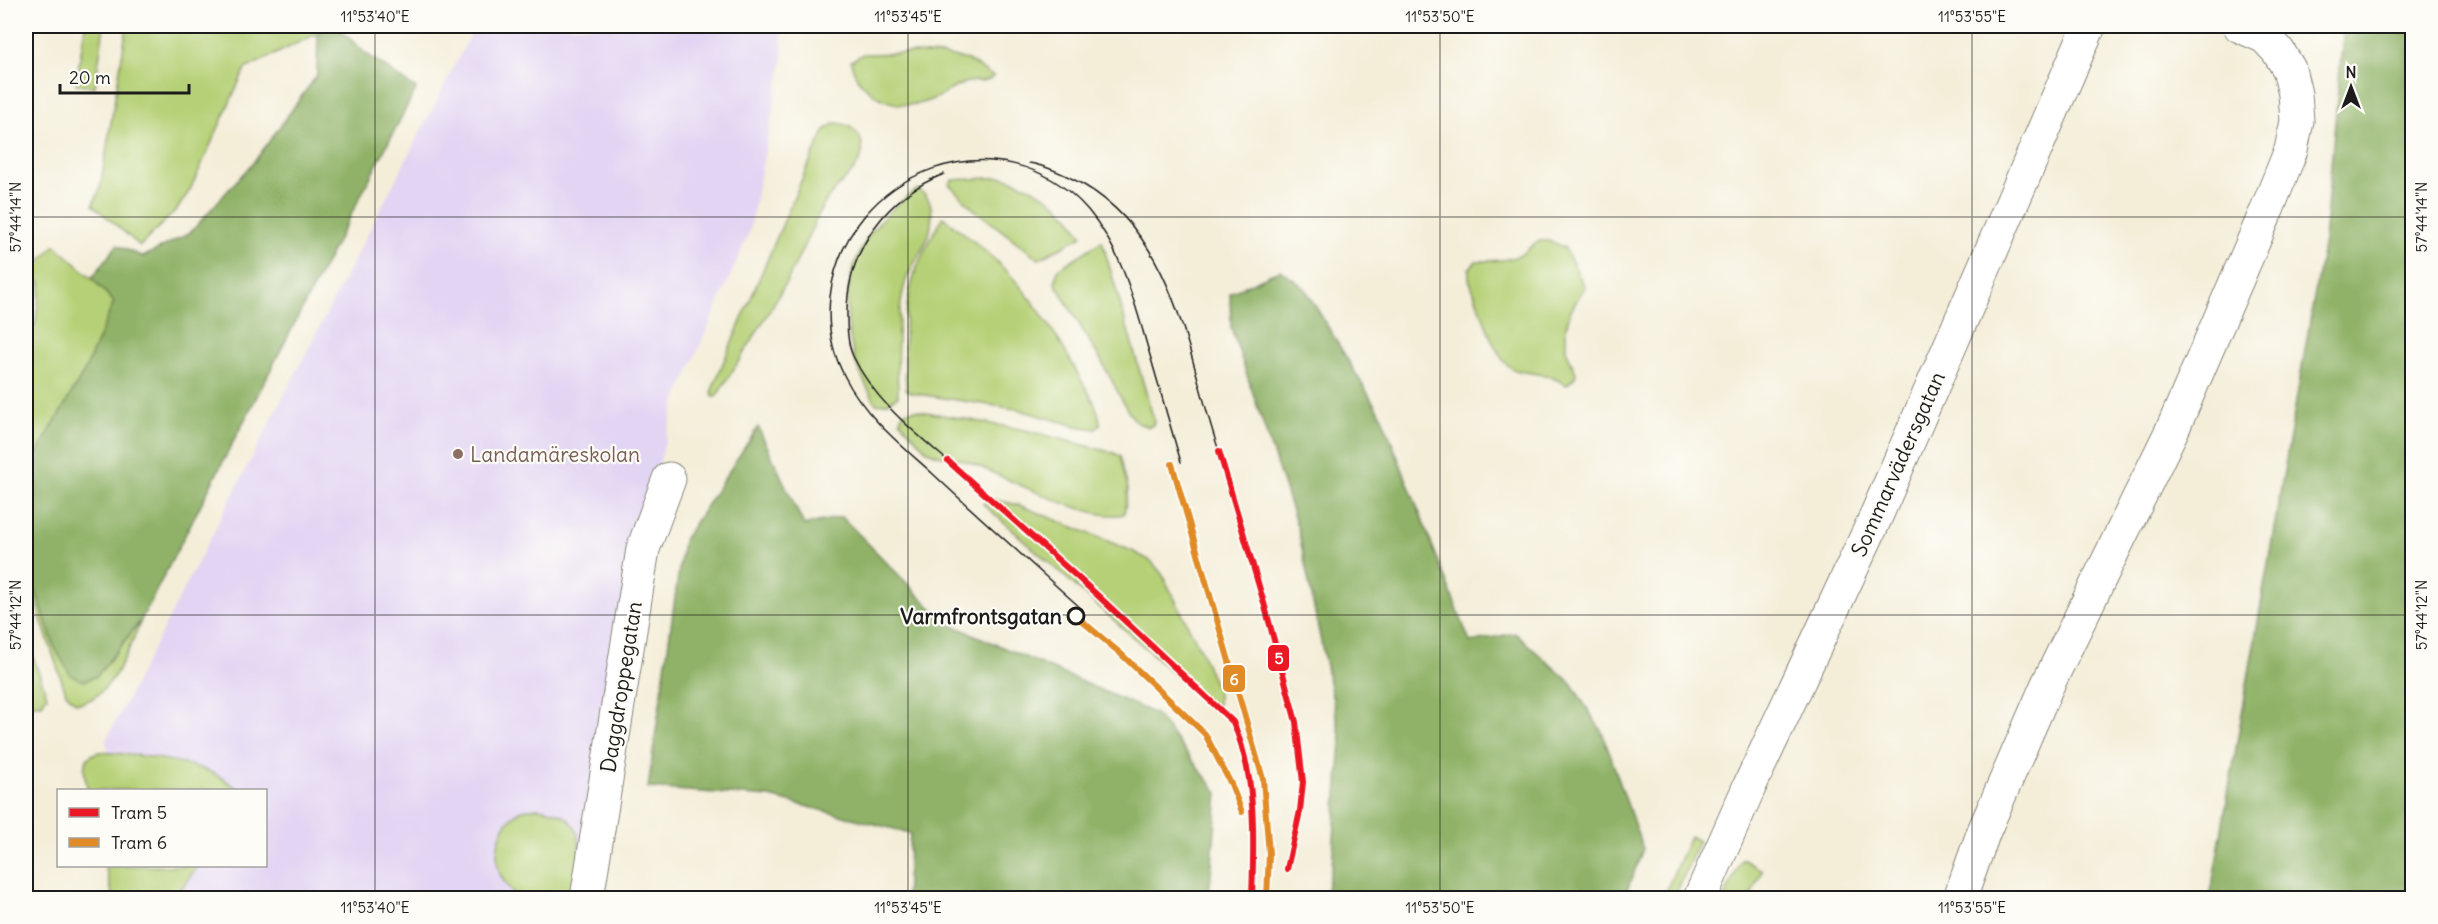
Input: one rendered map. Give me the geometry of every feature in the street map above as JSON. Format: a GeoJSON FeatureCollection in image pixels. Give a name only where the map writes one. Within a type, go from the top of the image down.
{"type":"FeatureCollection","features":[{"type":"Feature","properties":{"kind":"street","name":"Sommarvädersgatan"},"geometry":{"type":"LineString","coordinates":[[1700,898],[1750,785],[1873,523],[2089,26]]}},
{"type":"Feature","properties":{"kind":"street"},"geometry":{"type":"LineString","coordinates":[[1962,892],[1984,831],[2047,686],[2174,426],[2266,212],[2290,150],[2297,121],[2295,94],[2289,69],[2278,51],[2265,37],[2240,26]]}},
{"type":"Feature","properties":{"kind":"street","name":"Daggdroppegatan"},"geometry":{"type":"LineString","coordinates":[[587,898],[643,549],[669,479]]}},
{"type":"Feature","properties":{"kind":"shaded area","name":"Landamäreskolan"},"geometry":{"type":"Polygon","coordinates":[[[475,26],[779,26],[783,58],[749,233],[675,403],[633,565],[576,898],[143,898],[135,867],[267,867],[267,789],[118,789],[106,740],[475,26]]]}},
{"type":"Feature","properties":{"kind":"green space"},"geometry":{"type":"Polygon","coordinates":[[[85,26],[104,26],[95,87],[76,84],[85,26]]]}},
{"type":"Feature","properties":{"kind":"green space"},"geometry":{"type":"Polygon","coordinates":[[[127,26],[332,26],[245,69],[190,190],[178,208],[140,246],[93,205],[100,189],[127,26]]]}},
{"type":"Feature","properties":{"kind":"green space"},"geometry":{"type":"Polygon","coordinates":[[[331,26],[336,26],[364,52],[416,89],[141,620],[97,676],[84,681],[71,676],[55,648],[33,583],[30,533],[26,530],[26,461],[36,455],[86,368],[114,302],[92,278],[117,245],[143,257],[190,233],[257,158],[317,75],[318,33],[331,26]]]}},
{"type":"Feature","properties":{"kind":"green space"},"geometry":{"type":"Polygon","coordinates":[[[2344,26],[2412,26],[2412,898],[2210,898],[2324,240],[2344,26]]]}},
{"type":"Feature","properties":{"kind":"green space"},"geometry":{"type":"Polygon","coordinates":[[[863,54],[943,55],[968,60],[994,77],[964,83],[923,103],[907,105],[891,103],[866,88],[855,75],[851,61],[863,54]]]}},
{"type":"Feature","properties":{"kind":"green space"},"geometry":{"type":"Polygon","coordinates":[[[835,123],[847,126],[857,133],[862,144],[861,157],[854,170],[824,204],[780,294],[716,397],[713,397],[712,390],[718,375],[805,172],[825,130],[835,123]]]}},
{"type":"Feature","properties":{"kind":"green space"},"geometry":{"type":"Polygon","coordinates":[[[1004,177],[1039,192],[1049,199],[1067,215],[1082,236],[1039,259],[971,207],[949,184],[953,180],[1004,177]]]}},
{"type":"Feature","properties":{"kind":"green space"},"geometry":{"type":"Polygon","coordinates":[[[917,189],[929,200],[932,214],[930,231],[906,280],[900,307],[898,396],[887,403],[876,404],[860,373],[853,353],[848,327],[847,303],[850,281],[856,260],[866,240],[879,222],[917,189]]]}},
{"type":"Feature","properties":{"kind":"green space"},"geometry":{"type":"Polygon","coordinates":[[[943,217],[1005,270],[1041,313],[1093,400],[1100,424],[1096,429],[1076,426],[1016,409],[911,393],[906,389],[905,332],[910,290],[920,261],[943,217]]]}},
{"type":"Feature","properties":{"kind":"green space"},"geometry":{"type":"Polygon","coordinates":[[[1102,241],[1154,420],[1153,425],[1149,427],[1138,423],[1129,413],[1055,283],[1058,269],[1102,241]]]}},
{"type":"Feature","properties":{"kind":"green space"},"geometry":{"type":"Polygon","coordinates":[[[1540,241],[1549,241],[1564,247],[1585,287],[1571,310],[1566,327],[1566,350],[1576,373],[1567,385],[1549,376],[1514,370],[1504,362],[1492,341],[1469,279],[1469,269],[1476,261],[1515,257],[1540,241]]]}},
{"type":"Feature","properties":{"kind":"green space"},"geometry":{"type":"Polygon","coordinates":[[[55,245],[92,278],[114,302],[86,368],[36,455],[26,461],[26,326],[35,326],[41,282],[29,280],[31,271],[55,245]]]}},
{"type":"Feature","properties":{"kind":"green space"},"geometry":{"type":"Polygon","coordinates":[[[1280,270],[1304,287],[1382,417],[1470,642],[1515,633],[1571,683],[1602,732],[1643,849],[1624,898],[1325,898],[1332,866],[1341,740],[1298,529],[1231,327],[1230,293],[1280,270]]]}},
{"type":"Feature","properties":{"kind":"green space"},"geometry":{"type":"Polygon","coordinates":[[[915,410],[1025,430],[1114,453],[1120,456],[1128,489],[1124,514],[1110,515],[1091,512],[1047,497],[969,462],[932,453],[926,450],[900,421],[905,412],[915,410]]]}},
{"type":"Feature","properties":{"kind":"green space"},"geometry":{"type":"Polygon","coordinates":[[[758,427],[804,525],[842,517],[945,622],[1156,714],[1218,793],[1209,898],[906,898],[910,833],[770,797],[648,788],[683,541],[758,427]]]}},
{"type":"Feature","properties":{"kind":"green space"},"geometry":{"type":"Polygon","coordinates":[[[986,498],[1019,505],[1151,561],[1162,574],[1200,649],[1218,693],[1218,704],[1213,708],[983,504],[986,498]]]}},
{"type":"Feature","properties":{"kind":"green space"},"geometry":{"type":"Polygon","coordinates":[[[26,530],[30,532],[33,583],[55,648],[97,676],[141,621],[125,658],[109,684],[88,701],[76,703],[66,693],[26,575],[26,530]]]}},
{"type":"Feature","properties":{"kind":"green space"},"geometry":{"type":"Polygon","coordinates":[[[26,637],[47,696],[42,704],[26,704],[26,637]]]}},
{"type":"Feature","properties":{"kind":"green space"},"geometry":{"type":"Polygon","coordinates":[[[98,752],[141,756],[185,764],[216,775],[238,789],[88,789],[84,768],[88,758],[98,752]]]}},
{"type":"Feature","properties":{"kind":"green space"},"geometry":{"type":"Polygon","coordinates":[[[537,808],[555,812],[568,819],[575,828],[580,853],[573,898],[516,898],[500,874],[497,854],[504,828],[515,814],[537,808]]]}},
{"type":"Feature","properties":{"kind":"green space"},"geometry":{"type":"Polygon","coordinates":[[[1690,836],[1699,841],[1674,898],[1663,898],[1690,836]]]}},
{"type":"Feature","properties":{"kind":"green space"},"geometry":{"type":"Polygon","coordinates":[[[1742,859],[1762,870],[1750,898],[1724,898],[1742,859]]]}},
{"type":"Feature","properties":{"kind":"green space"},"geometry":{"type":"Polygon","coordinates":[[[105,867],[197,867],[174,898],[113,898],[105,867]]]}},
{"type":"Feature","properties":{"kind":"tram line"},"geometry":{"type":"LineString","coordinates":[[1082,609],[884,429],[862,404],[845,377],[832,338],[829,318],[830,297],[842,253],[864,216],[895,188],[932,169],[972,161],[1013,164],[1053,180],[1088,210],[1110,242],[1119,260],[1138,315],[1181,462]]}},
{"type":"Feature","properties":{"kind":"tram line"},"geometry":{"type":"LineString","coordinates":[[1029,163],[1051,169],[1084,185],[1115,208],[1140,237],[1160,269],[1175,304],[1219,451]]}},
{"type":"Feature","properties":{"kind":"tram line"},"geometry":{"type":"LineString","coordinates":[[944,174],[905,196],[875,228],[863,246],[855,267],[849,288],[847,316],[851,351],[861,372],[895,413],[948,461]]}},
{"type":"Feature","properties":{"kind":"tram line","name":"5"},"geometry":{"type":"LineString","coordinates":[[1219,451],[1296,722],[1303,782],[1300,811],[1287,869]]}},
{"type":"Feature","properties":{"kind":"tram line","name":"5"},"geometry":{"type":"LineString","coordinates":[[948,461],[1094,592],[1233,722],[1241,743],[1250,786],[1253,831],[1252,898]]}},
{"type":"Feature","properties":{"kind":"tram line","name":"6"},"geometry":{"type":"LineString","coordinates":[[1172,464],[1263,779],[1269,854],[1267,898]]}},
{"type":"Feature","properties":{"kind":"tram line","name":"6"},"geometry":{"type":"LineString","coordinates":[[1076,616],[1120,653],[1205,734],[1231,784],[1242,812]]}},
{"type":"Feature","properties":{"kind":"place","name":"Landamäreskolan"},"geometry":{"type":"Point","coordinates":[458,454]}},
{"type":"Feature","properties":{"kind":"place","name":"Varmfrontsgatan"},"geometry":{"type":"Point","coordinates":[1076,616]}}]}
